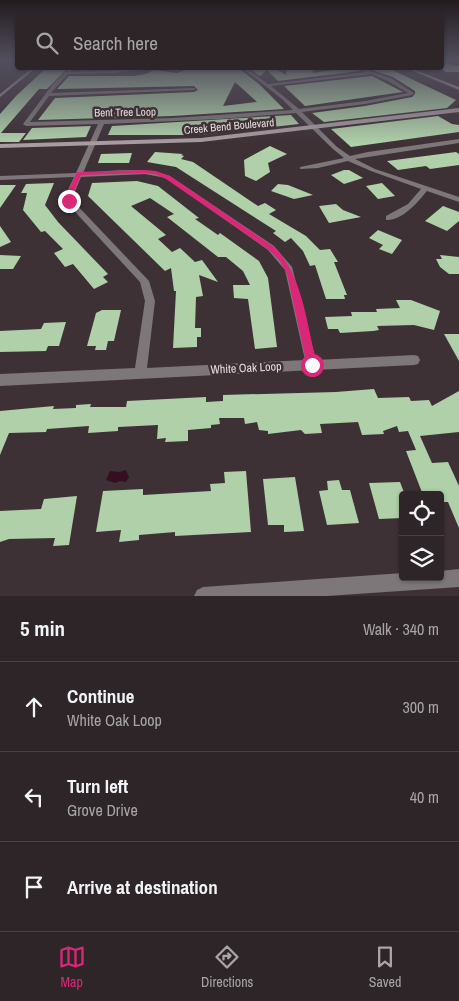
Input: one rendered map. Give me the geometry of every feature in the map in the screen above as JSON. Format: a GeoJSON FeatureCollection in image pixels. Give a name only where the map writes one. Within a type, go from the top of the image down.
{"type":"FeatureCollection","features":[{"type":"Feature","properties":{"kind":"street"},"geometry":{"type":"LineString","coordinates":[[0,96],[10,88]]}},
{"type":"Feature","properties":{"kind":"street","name":"Bent Tree Loop"},"geometry":{"type":"LineString","coordinates":[[53,88],[26,124],[196,120],[372,102],[412,94],[401,88]]}},
{"type":"Feature","properties":{"kind":"street"},"geometry":{"type":"LineString","coordinates":[[271,88],[348,158],[373,170],[459,200]]}},
{"type":"Feature","properties":{"kind":"street"},"geometry":{"type":"LineString","coordinates":[[47,95],[194,90]]}},
{"type":"Feature","properties":{"kind":"street","name":"Creek Bend Boulevard"},"geometry":{"type":"LineString","coordinates":[[0,146],[212,145],[459,110]]}},
{"type":"Feature","properties":{"kind":"street","name":"Creek Bend Boulevard"},"geometry":{"type":"LineString","coordinates":[[317,130],[459,115]]}},
{"type":"Feature","properties":{"kind":"street"},"geometry":{"type":"LineString","coordinates":[[102,122],[69,196],[71,206],[138,273],[148,290],[150,301],[140,373]]}},
{"type":"Feature","properties":{"kind":"street"},"geometry":{"type":"LineString","coordinates":[[302,168],[348,158],[459,141]]}},
{"type":"Feature","properties":{"kind":"street","name":"Creek Bend Boulevard"},"geometry":{"type":"LineString","coordinates":[[0,150],[92,146]]}},
{"type":"Feature","properties":{"kind":"street"},"geometry":{"type":"LineString","coordinates":[[0,178],[145,172],[165,176],[271,248],[283,260],[291,274],[312,365]]}},
{"type":"Feature","properties":{"kind":"street"},"geometry":{"type":"LineString","coordinates":[[389,218],[411,206],[426,188]]}},
{"type":"Feature","properties":{"kind":"street","name":"White Oak Loop"},"geometry":{"type":"LineString","coordinates":[[0,380],[414,360]]}},
{"type":"Feature","properties":{"kind":"street"},"geometry":{"type":"LineString","coordinates":[[203,596],[459,578]]}},
{"type":"Feature","properties":{"kind":"shaded area"},"geometry":{"type":"Polygon","coordinates":[[[126,470],[129,477],[126,482],[120,481],[115,483],[106,480],[110,471],[119,472],[126,470]]]}},
{"type":"Feature","properties":{"kind":"building"},"geometry":{"type":"Polygon","coordinates":[[[25,88],[48,88],[39,89],[1,133],[26,133],[19,142],[0,142],[0,114],[25,88]]]}},
{"type":"Feature","properties":{"kind":"building"},"geometry":{"type":"Polygon","coordinates":[[[58,88],[111,88],[57,89],[58,88]]]}},
{"type":"Feature","properties":{"kind":"building"},"geometry":{"type":"Polygon","coordinates":[[[196,88],[232,88],[223,106],[257,102],[241,88],[263,88],[284,109],[172,116],[38,120],[55,98],[194,92],[198,90],[196,88]]]}},
{"type":"Feature","properties":{"kind":"building"},"geometry":{"type":"Polygon","coordinates":[[[286,88],[395,88],[403,92],[305,106],[286,88]]]}},
{"type":"Feature","properties":{"kind":"building"},"geometry":{"type":"Polygon","coordinates":[[[410,88],[430,88],[456,100],[447,108],[324,122],[312,113],[412,97],[415,91],[410,88]]]}},
{"type":"Feature","properties":{"kind":"building"},"geometry":{"type":"Polygon","coordinates":[[[291,115],[299,124],[200,135],[108,135],[112,126],[291,115]]]}},
{"type":"Feature","properties":{"kind":"building"},"geometry":{"type":"Polygon","coordinates":[[[438,116],[452,124],[459,125],[459,132],[351,147],[331,129],[438,116]]]}},
{"type":"Feature","properties":{"kind":"building"},"geometry":{"type":"Polygon","coordinates":[[[91,126],[86,137],[23,140],[32,128],[91,126]]]}},
{"type":"Feature","properties":{"kind":"building"},"geometry":{"type":"Polygon","coordinates":[[[270,146],[287,154],[268,163],[270,172],[256,181],[245,176],[244,160],[270,146]]]}},
{"type":"Feature","properties":{"kind":"building"},"geometry":{"type":"Polygon","coordinates":[[[155,152],[183,154],[181,155],[184,156],[181,159],[193,162],[258,206],[265,203],[276,210],[269,214],[306,236],[320,250],[330,249],[338,262],[334,262],[347,295],[344,295],[345,299],[326,299],[315,265],[310,266],[303,251],[291,238],[285,242],[273,233],[276,231],[176,167],[147,162],[155,152]]]}},
{"type":"Feature","properties":{"kind":"building"},"geometry":{"type":"Polygon","coordinates":[[[456,152],[459,154],[459,165],[430,169],[426,166],[398,170],[387,161],[456,152]]]}},
{"type":"Feature","properties":{"kind":"building"},"geometry":{"type":"Polygon","coordinates":[[[132,153],[129,163],[98,163],[101,154],[132,153]]]}},
{"type":"Feature","properties":{"kind":"building"},"geometry":{"type":"Polygon","coordinates":[[[349,170],[363,178],[344,184],[331,175],[349,170]]]}},
{"type":"Feature","properties":{"kind":"building"},"geometry":{"type":"Polygon","coordinates":[[[137,181],[158,186],[199,218],[195,219],[218,235],[220,233],[259,261],[268,278],[277,347],[255,349],[248,299],[234,298],[233,285],[250,285],[243,271],[226,257],[218,257],[167,217],[174,214],[150,198],[131,206],[166,235],[158,239],[172,252],[180,248],[195,262],[202,260],[218,282],[199,275],[203,296],[196,297],[195,328],[201,328],[201,337],[197,337],[197,347],[173,348],[176,291],[174,291],[171,268],[165,271],[88,196],[92,183],[137,181]]]}},
{"type":"Feature","properties":{"kind":"building"},"geometry":{"type":"Polygon","coordinates":[[[54,183],[45,205],[58,222],[108,274],[103,277],[108,282],[94,289],[73,264],[65,267],[54,253],[63,249],[45,231],[41,232],[23,210],[27,193],[21,193],[26,184],[54,183]]]}},
{"type":"Feature","properties":{"kind":"building"},"geometry":{"type":"Polygon","coordinates":[[[382,183],[395,196],[378,199],[366,186],[382,183]]]}},
{"type":"Feature","properties":{"kind":"building"},"geometry":{"type":"Polygon","coordinates":[[[278,184],[288,185],[313,195],[294,199],[271,191],[278,184]]]}},
{"type":"Feature","properties":{"kind":"building"},"geometry":{"type":"Polygon","coordinates":[[[0,185],[16,185],[0,208],[0,185]]]}},
{"type":"Feature","properties":{"kind":"building"},"geometry":{"type":"Polygon","coordinates":[[[336,204],[343,210],[361,217],[329,223],[319,206],[336,204]]]}},
{"type":"Feature","properties":{"kind":"building"},"geometry":{"type":"Polygon","coordinates":[[[443,206],[459,212],[459,221],[447,231],[425,221],[443,206]]]}},
{"type":"Feature","properties":{"kind":"building"},"geometry":{"type":"Polygon","coordinates":[[[0,226],[11,242],[0,247],[0,226]]]}},
{"type":"Feature","properties":{"kind":"building"},"geometry":{"type":"Polygon","coordinates":[[[378,230],[402,240],[392,254],[379,249],[383,245],[369,238],[378,230]]]}},
{"type":"Feature","properties":{"kind":"building"},"geometry":{"type":"Polygon","coordinates":[[[0,255],[21,256],[13,269],[0,269],[0,255]]]}},
{"type":"Feature","properties":{"kind":"building"},"geometry":{"type":"Polygon","coordinates":[[[440,255],[459,257],[459,274],[449,274],[440,267],[436,259],[442,259],[440,255]]]}},
{"type":"Feature","properties":{"kind":"building"},"geometry":{"type":"Polygon","coordinates":[[[396,300],[411,300],[440,311],[434,330],[414,325],[377,326],[379,330],[340,333],[338,329],[328,329],[325,317],[352,316],[351,312],[377,312],[376,309],[400,308],[396,300]]]}},
{"type":"Feature","properties":{"kind":"building"},"geometry":{"type":"Polygon","coordinates":[[[102,310],[121,310],[114,341],[108,341],[106,350],[95,350],[96,346],[87,346],[96,313],[102,310]]]}},
{"type":"Feature","properties":{"kind":"building"},"geometry":{"type":"Polygon","coordinates":[[[66,322],[59,346],[48,346],[46,351],[0,352],[0,331],[41,329],[44,323],[66,322]]]}},
{"type":"Feature","properties":{"kind":"building"},"geometry":{"type":"Polygon","coordinates":[[[444,334],[459,334],[459,361],[444,334]]]}},
{"type":"Feature","properties":{"kind":"building"},"geometry":{"type":"Polygon","coordinates":[[[374,389],[378,398],[409,397],[411,401],[429,400],[432,406],[459,391],[459,432],[420,436],[432,463],[448,462],[459,486],[459,528],[448,502],[444,502],[444,491],[421,491],[406,451],[416,450],[408,431],[399,432],[397,426],[383,431],[384,434],[362,435],[358,422],[320,424],[322,433],[305,434],[301,430],[268,434],[268,431],[259,430],[257,422],[245,424],[244,418],[219,418],[220,424],[211,425],[211,428],[188,430],[188,441],[165,442],[166,438],[157,439],[158,425],[118,427],[118,431],[88,433],[89,426],[47,429],[46,432],[9,433],[0,455],[0,411],[54,406],[53,409],[76,408],[76,405],[91,404],[90,407],[126,407],[127,401],[206,397],[206,402],[223,401],[223,395],[374,389]]]}},
{"type":"Feature","properties":{"kind":"building"},"geometry":{"type":"Polygon","coordinates":[[[246,471],[251,532],[175,536],[175,532],[139,535],[139,540],[119,542],[121,530],[96,532],[103,491],[143,489],[143,495],[211,491],[210,484],[225,483],[224,472],[246,471]]]}},
{"type":"Feature","properties":{"kind":"building"},"geometry":{"type":"Polygon","coordinates":[[[295,477],[304,531],[284,532],[284,525],[268,525],[263,479],[295,477]]]}},
{"type":"Feature","properties":{"kind":"building"},"geometry":{"type":"Polygon","coordinates":[[[339,480],[342,490],[350,490],[359,523],[327,525],[319,491],[328,490],[327,481],[339,480]]]}},
{"type":"Feature","properties":{"kind":"building"},"geometry":{"type":"Polygon","coordinates":[[[400,482],[403,491],[399,491],[399,518],[379,519],[369,483],[400,482]]]}},
{"type":"Feature","properties":{"kind":"building"},"geometry":{"type":"Polygon","coordinates":[[[77,496],[69,545],[53,546],[55,538],[9,539],[0,542],[0,511],[41,509],[44,499],[77,496]]]}},
{"type":"Feature","properties":{"kind":"route"},"geometry":{"type":"LineString","coordinates":[[69,201],[69,196],[78,174],[156,172],[168,178],[271,248],[283,260],[291,274],[312,365]]}}]}
